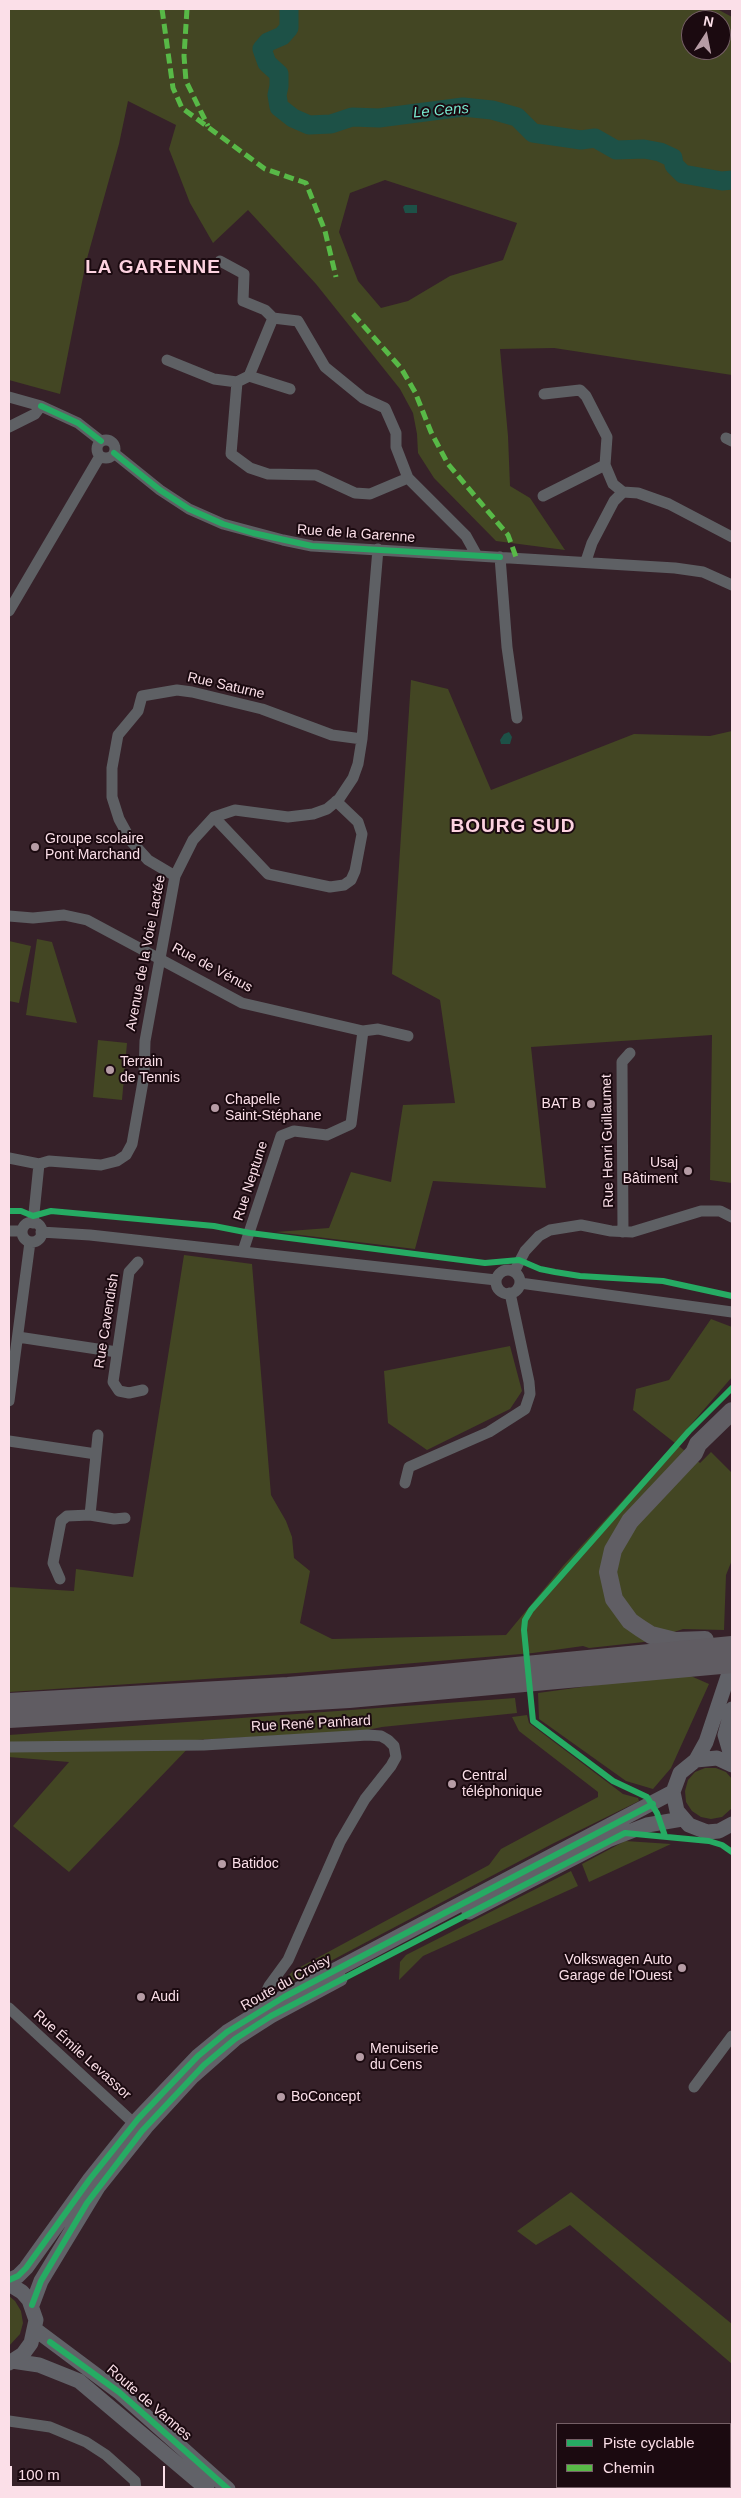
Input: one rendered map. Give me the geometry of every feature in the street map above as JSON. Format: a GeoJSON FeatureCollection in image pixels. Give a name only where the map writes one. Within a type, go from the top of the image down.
{"type":"FeatureCollection","features":[{"type":"Feature","properties":{"kind":"highway"},"geometry":{"type":"LineString","coordinates":[[732,1412],[698,1444],[694,1453],[621,1533],[610,1558],[608,1572],[611,1590],[620,1609],[630,1621],[652,1635],[675,1641],[732,1640]]}},
{"type":"Feature","properties":{"kind":"highway"},"geometry":{"type":"LineString","coordinates":[[694,1453],[703,1450],[732,1426]]}},
{"type":"Feature","properties":{"kind":"highway"},"geometry":{"type":"LineString","coordinates":[[9,1703],[298,1686],[520,1668],[732,1646]]}},
{"type":"Feature","properties":{"kind":"highway"},"geometry":{"type":"LineString","coordinates":[[9,1718],[339,1699],[732,1663]]}},
{"type":"Feature","properties":{"kind":"main road"},"geometry":{"type":"LineString","coordinates":[[732,1663],[726,1706],[725,1735],[732,1759]]}},
{"type":"Feature","properties":{"kind":"main road"},"geometry":{"type":"LineString","coordinates":[[726,1706],[696,1760],[680,1773],[673,1792],[673,1802],[682,1819],[698,1830],[726,1827],[732,1839]]}},
{"type":"Feature","properties":{"kind":"main road"},"geometry":{"type":"LineString","coordinates":[[696,1760],[717,1758],[732,1764]]}},
{"type":"Feature","properties":{"kind":"main road","name":"Route du Croisy"},"geometry":{"type":"LineString","coordinates":[[268,2012],[673,1792]]}},
{"type":"Feature","properties":{"kind":"main road","name":"Route du Croisy"},"geometry":{"type":"LineString","coordinates":[[9,2280],[18,2276],[26,2268],[90,2179],[139,2127],[198,2056],[228,2032],[608,1840],[647,1826],[682,1819]]}},
{"type":"Feature","properties":{"kind":"main road","name":"Route du Croisy"},"geometry":{"type":"LineString","coordinates":[[32,2305],[41,2281],[87,2203],[139,2127]]}},
{"type":"Feature","properties":{"kind":"main road"},"geometry":{"type":"LineString","coordinates":[[9,2284],[22,2292],[32,2305],[36,2320],[36,2330],[31,2343],[23,2354],[10,2362]]}},
{"type":"Feature","properties":{"kind":"main road","name":"Route de Vannes"},"geometry":{"type":"LineString","coordinates":[[36,2330],[119,2392],[228,2489]]}},
{"type":"Feature","properties":{"kind":"main road","name":"Route de Vannes"},"geometry":{"type":"LineString","coordinates":[[10,2362],[39,2366],[79,2381],[207,2489]]}},
{"type":"Feature","properties":{"kind":"street"},"geometry":{"type":"LineString","coordinates":[[220,261],[244,274],[243,301],[265,310],[273,318],[298,321],[325,367],[363,398],[385,408],[396,433],[396,447],[408,478],[466,536],[476,554]]}},
{"type":"Feature","properties":{"kind":"street"},"geometry":{"type":"LineString","coordinates":[[167,360],[214,379],[237,382],[249,376],[273,318]]}},
{"type":"Feature","properties":{"kind":"street"},"geometry":{"type":"LineString","coordinates":[[249,376],[290,389]]}},
{"type":"Feature","properties":{"kind":"street"},"geometry":{"type":"LineString","coordinates":[[237,382],[231,454],[250,468],[268,474],[316,475],[355,493],[370,494],[408,478]]}},
{"type":"Feature","properties":{"kind":"street"},"geometry":{"type":"LineString","coordinates":[[544,394],[580,390],[586,396],[607,437],[605,465],[613,484],[623,492],[638,493],[669,504],[732,537]]}},
{"type":"Feature","properties":{"kind":"street","name":"Rue de la Garenne"},"geometry":{"type":"LineString","coordinates":[[9,397],[41,406],[78,423],[100,442],[111,441],[115,448],[114,453],[160,490],[189,509],[223,524],[283,540],[312,546],[586,561],[703,572],[732,585]]}},
{"type":"Feature","properties":{"kind":"street"},"geometry":{"type":"LineString","coordinates":[[9,427],[35,414],[41,406]]}},
{"type":"Feature","properties":{"kind":"street"},"geometry":{"type":"LineString","coordinates":[[100,442],[97,449],[100,456]]}},
{"type":"Feature","properties":{"kind":"street"},"geometry":{"type":"LineString","coordinates":[[100,456],[108,458],[114,453]]}},
{"type":"Feature","properties":{"kind":"street"},"geometry":{"type":"LineString","coordinates":[[9,610],[100,456]]}},
{"type":"Feature","properties":{"kind":"street"},"geometry":{"type":"LineString","coordinates":[[543,496],[605,465]]}},
{"type":"Feature","properties":{"kind":"street"},"geometry":{"type":"LineString","coordinates":[[586,561],[592,543],[610,509],[623,492]]}},
{"type":"Feature","properties":{"kind":"street"},"geometry":{"type":"LineString","coordinates":[[336,801],[358,822],[362,834],[352,880],[344,885],[330,888],[268,874],[214,817],[235,810],[276,816],[302,817],[327,809],[348,786],[358,764],[362,739],[378,550]]}},
{"type":"Feature","properties":{"kind":"street"},"geometry":{"type":"LineString","coordinates":[[500,557],[507,647],[517,718]]}},
{"type":"Feature","properties":{"kind":"street","name":"Rue Saturne"},"geometry":{"type":"LineString","coordinates":[[175,876],[148,860],[130,841],[119,819],[112,796],[112,768],[118,735],[138,711],[142,696],[176,690],[192,692],[262,709],[332,735],[362,739]]}},
{"type":"Feature","properties":{"kind":"street","name":"Avenue de la Voie Lactée"},"geometry":{"type":"LineString","coordinates":[[9,1158],[39,1164],[49,1161],[101,1165],[117,1161],[126,1154],[132,1144],[144,1076],[145,1041],[175,876],[193,840],[214,817]]}},
{"type":"Feature","properties":{"kind":"street","name":"Rue de Vénus"},"geometry":{"type":"LineString","coordinates":[[9,916],[33,918],[64,915],[87,920],[242,1003],[363,1031],[378,1029],[408,1036]]}},
{"type":"Feature","properties":{"kind":"street","name":"Rue Neptune"},"geometry":{"type":"LineString","coordinates":[[243,1251],[281,1136],[294,1131],[327,1135],[351,1124],[363,1031]]}},
{"type":"Feature","properties":{"kind":"street","name":"Rue Henri Guillaumet"},"geometry":{"type":"LineString","coordinates":[[623,1232],[622,1062],[630,1053]]}},
{"type":"Feature","properties":{"kind":"street"},"geometry":{"type":"LineString","coordinates":[[33,1223],[39,1164]]}},
{"type":"Feature","properties":{"kind":"street"},"geometry":{"type":"LineString","coordinates":[[514,1272],[525,1251],[539,1236],[550,1230],[581,1225],[623,1232],[641,1231],[701,1212],[720,1212],[732,1218]]}},
{"type":"Feature","properties":{"kind":"street"},"geometry":{"type":"LineString","coordinates":[[30,1242],[23,1237],[22,1231],[25,1226],[33,1223]]}},
{"type":"Feature","properties":{"kind":"street"},"geometry":{"type":"LineString","coordinates":[[30,1242],[39,1238],[41,1232],[40,1227],[33,1223]]}},
{"type":"Feature","properties":{"kind":"street"},"geometry":{"type":"LineString","coordinates":[[9,1232],[22,1231]]}},
{"type":"Feature","properties":{"kind":"street"},"geometry":{"type":"LineString","coordinates":[[41,1232],[90,1235],[243,1251],[496,1280]]}},
{"type":"Feature","properties":{"kind":"street"},"geometry":{"type":"LineString","coordinates":[[9,1401],[30,1242]]}},
{"type":"Feature","properties":{"kind":"street","name":"Rue Cavendish"},"geometry":{"type":"LineString","coordinates":[[138,1262],[129,1272],[113,1382],[119,1391],[129,1393],[143,1390]]}},
{"type":"Feature","properties":{"kind":"street"},"geometry":{"type":"LineString","coordinates":[[496,1280],[503,1272],[514,1272]]}},
{"type":"Feature","properties":{"kind":"street"},"geometry":{"type":"LineString","coordinates":[[510,1294],[516,1290],[520,1283],[514,1272]]}},
{"type":"Feature","properties":{"kind":"street"},"geometry":{"type":"LineString","coordinates":[[496,1280],[500,1290],[510,1294]]}},
{"type":"Feature","properties":{"kind":"street"},"geometry":{"type":"LineString","coordinates":[[520,1283],[732,1312]]}},
{"type":"Feature","properties":{"kind":"street"},"geometry":{"type":"LineString","coordinates":[[405,1483],[409,1467],[489,1432],[525,1409],[530,1394],[529,1382],[510,1294]]}},
{"type":"Feature","properties":{"kind":"street"},"geometry":{"type":"LineString","coordinates":[[18,1337],[117,1352]]}},
{"type":"Feature","properties":{"kind":"street"},"geometry":{"type":"LineString","coordinates":[[90,1515],[98,1435]]}},
{"type":"Feature","properties":{"kind":"street"},"geometry":{"type":"LineString","coordinates":[[9,1441],[96,1454]]}},
{"type":"Feature","properties":{"kind":"street"},"geometry":{"type":"LineString","coordinates":[[60,1578],[53,1563],[61,1521],[67,1516],[90,1515],[114,1519],[124,1518]]}},
{"type":"Feature","properties":{"kind":"street","name":"Rue René Panhard"},"geometry":{"type":"LineString","coordinates":[[9,1748],[204,1745],[368,1735],[381,1736],[394,1746],[396,1756],[365,1799],[340,1842],[288,1960],[262,2000],[268,2012]]}},
{"type":"Feature","properties":{"kind":"street","name":"Rue Émile Levassor"},"geometry":{"type":"LineString","coordinates":[[9,2008],[139,2127]]}},
{"type":"Feature","properties":{"kind":"street"},"geometry":{"type":"LineString","coordinates":[[694,2087],[732,2036]]}},
{"type":"Feature","properties":{"kind":"street"},"geometry":{"type":"LineString","coordinates":[[9,2421],[50,2427],[86,2442],[106,2455],[135,2481],[136,2489]]}},
{"type":"Feature","properties":{"kind":"shaded area"},"geometry":{"type":"Polygon","coordinates":[[[9,9],[719,10],[681,10],[681,60],[731,60],[732,17],[732,375],[554,348],[500,349],[508,436],[510,486],[530,498],[565,550],[496,541],[434,478],[418,453],[413,413],[400,389],[316,284],[248,210],[213,243],[190,203],[169,149],[176,125],[128,101],[119,144],[86,262],[60,394],[9,380],[9,9]],[[385,180],[350,193],[339,232],[358,281],[381,308],[408,301],[450,276],[503,260],[517,223],[385,180]]]}},
{"type":"Feature","properties":{"kind":"shaded area"},"geometry":{"type":"Polygon","coordinates":[[[405,205],[417,205],[417,213],[405,213],[403,207],[405,205]]]}},
{"type":"Feature","properties":{"kind":"shaded area"},"geometry":{"type":"Polygon","coordinates":[[[411,680],[448,689],[491,790],[634,734],[710,736],[732,731],[732,1183],[710,1180],[712,1035],[531,1047],[546,1188],[433,1181],[415,1249],[276,1232],[329,1228],[351,1172],[391,1182],[403,1105],[455,1103],[440,1000],[392,974],[411,680]]]}},
{"type":"Feature","properties":{"kind":"shaded area"},"geometry":{"type":"Polygon","coordinates":[[[509,732],[512,737],[510,744],[501,744],[500,740],[504,734],[509,732]]]}},
{"type":"Feature","properties":{"kind":"shaded area"},"geometry":{"type":"Polygon","coordinates":[[[37,939],[52,942],[77,1023],[26,1015],[37,939]]]}},
{"type":"Feature","properties":{"kind":"shaded area"},"geometry":{"type":"Polygon","coordinates":[[[9,941],[31,946],[19,1003],[9,1001],[9,941]]]}},
{"type":"Feature","properties":{"kind":"shaded area","name":"Terrain de Tennis"},"geometry":{"type":"Polygon","coordinates":[[[98,1040],[127,1043],[122,1100],[93,1097],[98,1040]]]}},
{"type":"Feature","properties":{"kind":"shaded area"},"geometry":{"type":"Polygon","coordinates":[[[184,1255],[252,1264],[271,1495],[286,1521],[292,1537],[294,1558],[310,1571],[300,1623],[332,1639],[506,1635],[563,1566],[675,1443],[700,1463],[711,1452],[732,1473],[732,1560],[726,1575],[724,1630],[683,1629],[644,1642],[589,1648],[583,1646],[533,1653],[296,1673],[9,1692],[9,1587],[74,1591],[76,1569],[133,1577],[184,1255]]]}},
{"type":"Feature","properties":{"kind":"shaded area"},"geometry":{"type":"Polygon","coordinates":[[[711,1319],[732,1327],[732,1377],[675,1443],[633,1410],[636,1389],[669,1380],[711,1319]]]}},
{"type":"Feature","properties":{"kind":"shaded area"},"geometry":{"type":"Polygon","coordinates":[[[510,1346],[522,1391],[510,1409],[427,1450],[388,1423],[384,1371],[510,1346]]]}},
{"type":"Feature","properties":{"kind":"shaded area"},"geometry":{"type":"Polygon","coordinates":[[[684,1673],[709,1684],[671,1768],[653,1789],[626,1781],[539,1719],[538,1693],[684,1673]]]}},
{"type":"Feature","properties":{"kind":"shaded area"},"geometry":{"type":"Polygon","coordinates":[[[515,1698],[517,1713],[382,1727],[362,1731],[196,1740],[69,1872],[13,1826],[69,1762],[9,1757],[9,1735],[515,1698]]]}},
{"type":"Feature","properties":{"kind":"shaded area"},"geometry":{"type":"Polygon","coordinates":[[[527,1715],[529,1723],[623,1794],[638,1798],[639,1801],[552,1844],[289,1983],[284,1983],[284,1980],[293,1971],[489,1865],[501,1849],[598,1797],[598,1792],[519,1731],[512,1717],[527,1715]]]}},
{"type":"Feature","properties":{"kind":"shaded area"},"geometry":{"type":"Polygon","coordinates":[[[705,1768],[716,1768],[726,1772],[732,1779],[732,1808],[722,1817],[711,1819],[701,1817],[692,1811],[686,1802],[685,1791],[688,1780],[695,1772],[705,1768]]]}},
{"type":"Feature","properties":{"kind":"shaded area"},"geometry":{"type":"Polygon","coordinates":[[[625,1841],[671,1844],[589,1882],[582,1864],[625,1841]]]}},
{"type":"Feature","properties":{"kind":"shaded area"},"geometry":{"type":"Polygon","coordinates":[[[571,1871],[578,1886],[423,1956],[399,1980],[400,1962],[406,1955],[571,1871]]]}},
{"type":"Feature","properties":{"kind":"shaded area"},"geometry":{"type":"Polygon","coordinates":[[[571,2192],[732,2324],[732,2364],[570,2225],[536,2245],[517,2231],[571,2192]]]}},
{"type":"Feature","properties":{"kind":"shaded area"},"geometry":{"type":"Polygon","coordinates":[[[9,2296],[15,2301],[21,2311],[23,2323],[20,2334],[9,2346],[9,2296]]]}},
{"type":"Feature","properties":{"kind":"waterway","name":"Le Cens"},"geometry":{"type":"LineString","coordinates":[[289,9],[289,28],[282,36],[268,42],[262,49],[267,63],[279,74],[277,95],[279,107],[293,118],[309,125],[331,124],[352,117],[379,118],[463,107],[492,110],[517,117],[533,133],[581,140],[595,138],[616,150],[644,149],[660,152],[673,158],[674,165],[683,174],[722,181],[732,180]]}},
{"type":"Feature","properties":{"kind":"marked path"},"geometry":{"type":"LineString","coordinates":[[162,9],[173,88],[182,108],[265,169],[306,183],[325,231],[336,277]]}},
{"type":"Feature","properties":{"kind":"marked path"},"geometry":{"type":"LineString","coordinates":[[187,9],[184,56],[186,81],[208,126]]}},
{"type":"Feature","properties":{"kind":"marked path"},"geometry":{"type":"LineString","coordinates":[[353,314],[401,368],[415,392],[431,432],[448,464],[508,535],[516,557]]}},
{"type":"Feature","properties":{"kind":"cycle path"},"geometry":{"type":"LineString","coordinates":[[41,406],[78,423],[101,441]]}},
{"type":"Feature","properties":{"kind":"cycle path"},"geometry":{"type":"LineString","coordinates":[[114,453],[160,490],[189,509],[223,524],[253,533],[312,546],[500,557]]}},
{"type":"Feature","properties":{"kind":"cycle path"},"geometry":{"type":"LineString","coordinates":[[9,1211],[21,1211],[33,1216],[51,1211],[214,1226],[250,1233],[485,1263],[519,1260],[540,1269],[555,1272],[580,1276],[663,1281],[732,1296]]}},
{"type":"Feature","properties":{"kind":"cycle path"},"geometry":{"type":"LineString","coordinates":[[665,1836],[657,1813],[647,1797],[613,1781],[533,1721],[524,1630],[525,1620],[531,1610],[689,1431],[732,1388]]}},
{"type":"Feature","properties":{"kind":"cycle path"},"geometry":{"type":"LineString","coordinates":[[9,2280],[18,2276],[26,2268],[90,2179],[138,2119],[198,2056],[227,2032],[284,1997],[653,1804]]}},
{"type":"Feature","properties":{"kind":"cycle path"},"geometry":{"type":"LineString","coordinates":[[32,2305],[41,2281],[87,2203],[142,2131],[204,2065],[235,2039],[271,2016],[625,1833],[709,1841],[722,1845],[732,1852]]}},
{"type":"Feature","properties":{"kind":"cycle path"},"geometry":{"type":"LineString","coordinates":[[50,2342],[119,2392],[228,2489]]}},
{"type":"Feature","properties":{"kind":"place","name":"Groupe scolaire Pont Marchand"},"geometry":{"type":"Point","coordinates":[35,847]}},
{"type":"Feature","properties":{"kind":"place","name":"Terrain de Tennis"},"geometry":{"type":"Point","coordinates":[110,1070]}},
{"type":"Feature","properties":{"kind":"place","name":"BAT B"},"geometry":{"type":"Point","coordinates":[591,1104]}},
{"type":"Feature","properties":{"kind":"place","name":"Chapelle Saint-Stéphane"},"geometry":{"type":"Point","coordinates":[215,1108]}},
{"type":"Feature","properties":{"kind":"place","name":"Usaj Bâtiment"},"geometry":{"type":"Point","coordinates":[688,1171]}},
{"type":"Feature","properties":{"kind":"place","name":"Central téléphonique"},"geometry":{"type":"Point","coordinates":[452,1784]}},
{"type":"Feature","properties":{"kind":"place","name":"Batidoc"},"geometry":{"type":"Point","coordinates":[222,1864]}},
{"type":"Feature","properties":{"kind":"place","name":"Volkswagen Auto Garage de l'Ouest"},"geometry":{"type":"Point","coordinates":[682,1968]}},
{"type":"Feature","properties":{"kind":"place","name":"Audi"},"geometry":{"type":"Point","coordinates":[141,1997]}},
{"type":"Feature","properties":{"kind":"place","name":"Menuiserie du Cens"},"geometry":{"type":"Point","coordinates":[360,2057]}},
{"type":"Feature","properties":{"kind":"place","name":"BoConcept"},"geometry":{"type":"Point","coordinates":[281,2097]}},
{"type":"Feature","properties":{"kind":"district","name":"LA GARENNE"},"geometry":{"type":"Point","coordinates":[153,268]}},
{"type":"Feature","properties":{"kind":"district","name":"BOURG SUD"},"geometry":{"type":"Point","coordinates":[513,827]}}]}
